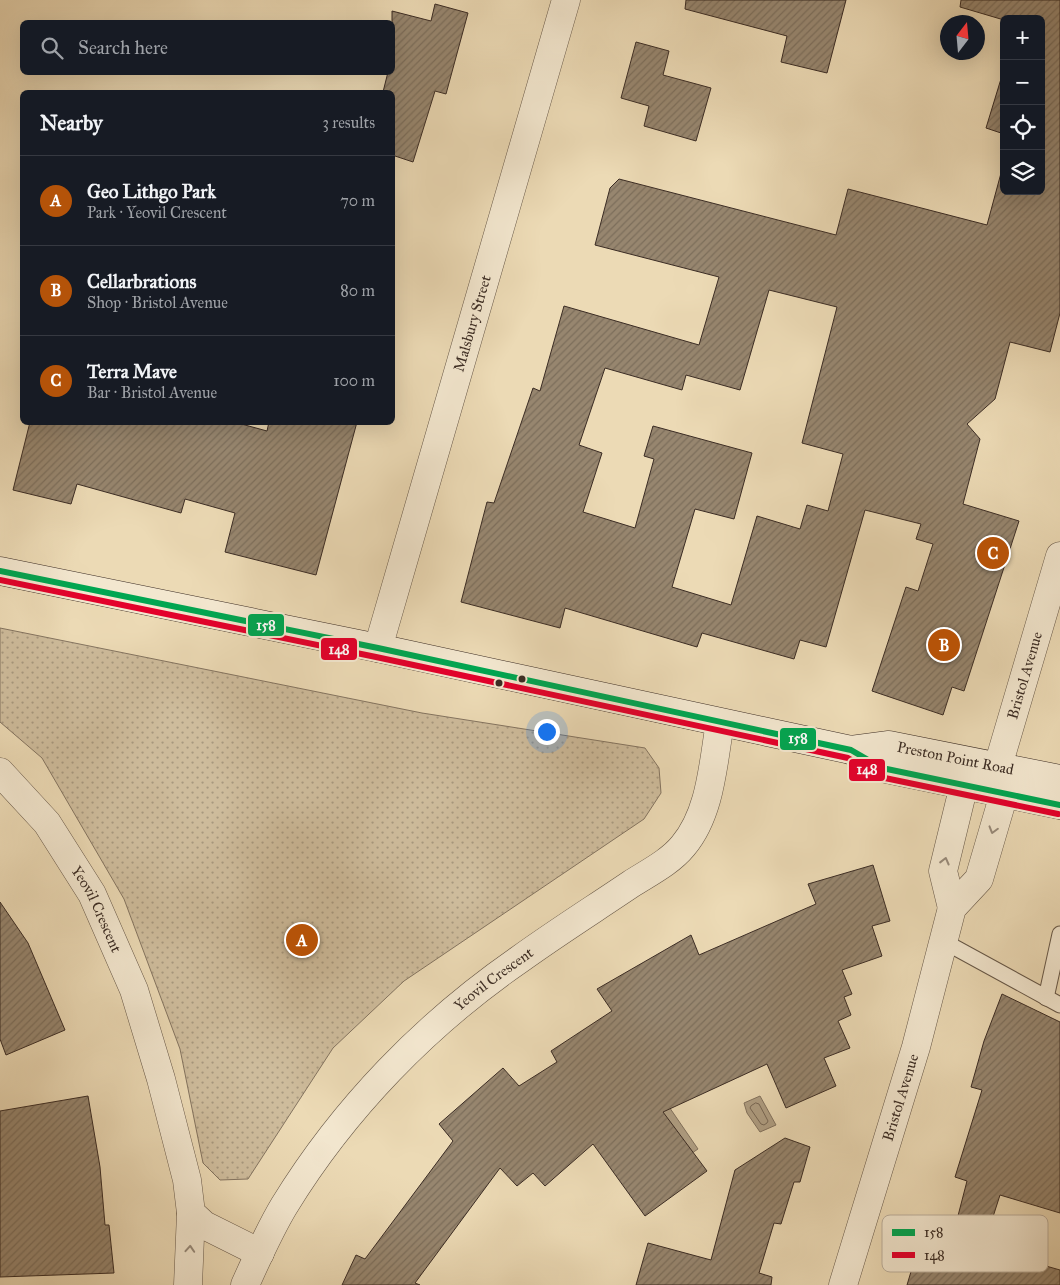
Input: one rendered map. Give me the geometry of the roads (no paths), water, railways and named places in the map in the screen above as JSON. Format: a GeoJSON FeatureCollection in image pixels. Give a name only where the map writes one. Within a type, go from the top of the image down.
{"type":"FeatureCollection","features":[{"type":"Feature","properties":{"kind":"street","name":"Malsbury Street"},"geometry":{"type":"LineString","coordinates":[[378,648],[566,0]]}},
{"type":"Feature","properties":{"kind":"street","name":"Bristol Avenue"},"geometry":{"type":"LineString","coordinates":[[843,1285],[916,1047],[952,908],[979,879],[1004,794],[998,766],[1060,556]]}},
{"type":"Feature","properties":{"kind":"street","name":"Preston Point Road"},"geometry":{"type":"LineString","coordinates":[[0,571],[378,648],[850,750],[882,768],[1060,805]]}},
{"type":"Feature","properties":{"kind":"street","name":"Yeovil Crescent"},"geometry":{"type":"LineString","coordinates":[[245,1285],[285,1206],[332,1137],[383,1076],[449,1012],[472,994],[520,958],[653,870],[683,846],[694,830],[703,810],[720,723]]}},
{"type":"Feature","properties":{"kind":"street","name":"Preston Point Road"},"geometry":{"type":"LineString","coordinates":[[850,750],[889,745],[1060,779]]}},
{"type":"Feature","properties":{"kind":"street"},"geometry":{"type":"LineString","coordinates":[[964,785],[998,766]]}},
{"type":"Feature","properties":{"kind":"street","name":"Yeovil Crescent"},"geometry":{"type":"LineString","coordinates":[[0,772],[47,823],[92,894],[134,990],[161,1079],[187,1180],[191,1213],[188,1285]]}},
{"type":"Feature","properties":{"kind":"street","name":"Bristol Avenue"},"geometry":{"type":"LineString","coordinates":[[952,908],[943,871],[964,785]]}},
{"type":"Feature","properties":{"kind":"street"},"geometry":{"type":"LineString","coordinates":[[191,1213],[204,1225],[260,1253]]}},
{"type":"Feature","properties":{"kind":"lane"},"geometry":{"type":"LineString","coordinates":[[1046,998],[1060,934]]}},
{"type":"Feature","properties":{"kind":"lane"},"geometry":{"type":"LineString","coordinates":[[943,941],[1060,1005]]}},
{"type":"Feature","properties":{"kind":"water"},"geometry":{"type":"Polygon","coordinates":[[[654,1085],[698,1149],[692,1153],[645,1092],[654,1085]]]}},
{"type":"Feature","properties":{"kind":"water"},"geometry":{"type":"Polygon","coordinates":[[[760,1096],[776,1125],[760,1132],[747,1113],[744,1103],[760,1096]]]}},
{"type":"Feature","properties":{"kind":"place","name":"Terra Mave"},"geometry":{"type":"Point","coordinates":[993,553]}},
{"type":"Feature","properties":{"kind":"place","name":"Cellarbrations"},"geometry":{"type":"Point","coordinates":[944,645]}},
{"type":"Feature","properties":{"kind":"place","name":"Geo Lithgo Park"},"geometry":{"type":"Point","coordinates":[302,940]}}]}
